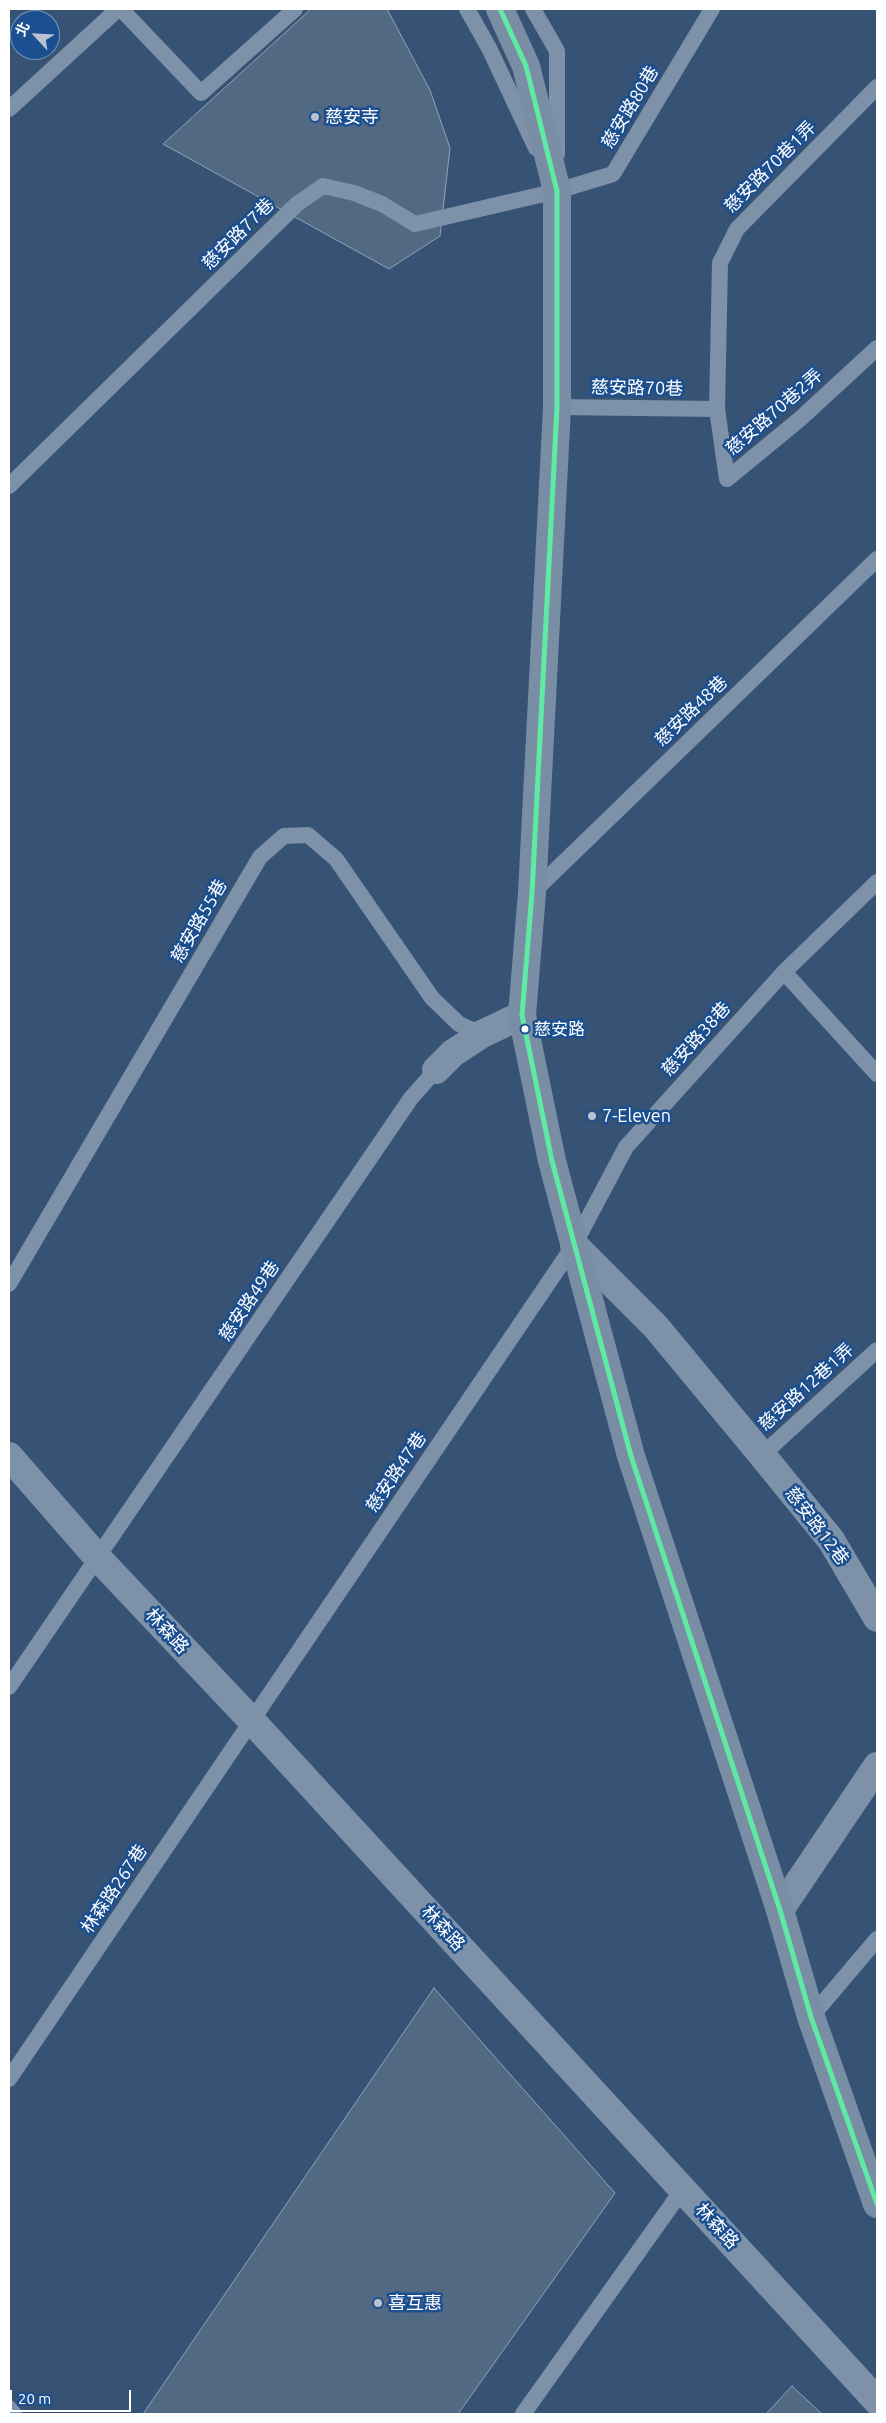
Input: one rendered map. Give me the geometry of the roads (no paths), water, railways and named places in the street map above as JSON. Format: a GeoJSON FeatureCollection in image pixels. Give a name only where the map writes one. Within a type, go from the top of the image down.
{"type":"FeatureCollection","features":[{"type":"Feature","properties":{"kind":"street"},"geometry":{"type":"LineString","coordinates":[[500,9],[526,66],[557,191],[557,407],[532,893],[522,1015],[552,1160],[631,1456],[780,1910],[811,2017],[877,2204]]}},
{"type":"Feature","properties":{"kind":"street"},"geometry":{"type":"LineString","coordinates":[[436,1070],[453,1053],[482,1034],[522,1015]]}},
{"type":"Feature","properties":{"kind":"street","name":"慈安路12巷"},"geometry":{"type":"LineString","coordinates":[[574,1245],[656,1327],[831,1540],[874,1603]]}},
{"type":"Feature","properties":{"kind":"street","name":"林森路"},"geometry":{"type":"LineString","coordinates":[[9,1456],[98,1558],[252,1721],[877,2401]]}},
{"type":"Feature","properties":{"kind":"street"},"geometry":{"type":"LineString","coordinates":[[780,1910],[877,1766]]}},
{"type":"Feature","properties":{"kind":"lane"},"geometry":{"type":"LineString","coordinates":[[9,109],[118,9]]}},
{"type":"Feature","properties":{"kind":"lane"},"geometry":{"type":"LineString","coordinates":[[121,9],[201,92],[295,9]]}},
{"type":"Feature","properties":{"kind":"lane"},"geometry":{"type":"LineString","coordinates":[[467,9],[489,48],[557,191]]}},
{"type":"Feature","properties":{"kind":"lane"},"geometry":{"type":"LineString","coordinates":[[533,9],[557,51],[557,191]]}},
{"type":"Feature","properties":{"kind":"lane","name":"慈安路80巷"},"geometry":{"type":"LineString","coordinates":[[557,191],[614,174],[712,9]]}},
{"type":"Feature","properties":{"kind":"lane","name":"慈安路70巷1弄"},"geometry":{"type":"LineString","coordinates":[[717,409],[720,263],[736,229],[877,87]]}},
{"type":"Feature","properties":{"kind":"lane","name":"慈安路77巷"},"geometry":{"type":"LineString","coordinates":[[9,486],[296,204],[324,186],[354,193],[382,204],[415,224],[557,191]]}},
{"type":"Feature","properties":{"kind":"lane","name":"慈安路70巷2弄"},"geometry":{"type":"LineString","coordinates":[[717,409],[727,479],[800,419],[877,348]]}},
{"type":"Feature","properties":{"kind":"lane","name":"慈安路70巷"},"geometry":{"type":"LineString","coordinates":[[557,407],[717,409]]}},
{"type":"Feature","properties":{"kind":"lane","name":"慈安路48巷"},"geometry":{"type":"LineString","coordinates":[[532,893],[877,559]]}},
{"type":"Feature","properties":{"kind":"lane","name":"慈安路55巷"},"geometry":{"type":"LineString","coordinates":[[9,1284],[260,856],[284,836],[308,835],[336,859],[432,998],[459,1024],[482,1034]]}},
{"type":"Feature","properties":{"kind":"lane","name":"慈安路38巷"},"geometry":{"type":"LineString","coordinates":[[574,1245],[626,1147],[784,972],[877,882]]}},
{"type":"Feature","properties":{"kind":"lane"},"geometry":{"type":"LineString","coordinates":[[784,972],[877,1074]]}},
{"type":"Feature","properties":{"kind":"lane","name":"慈安路49巷"},"geometry":{"type":"LineString","coordinates":[[9,1687],[412,1098],[436,1070]]}},
{"type":"Feature","properties":{"kind":"lane","name":"慈安路47巷"},"geometry":{"type":"LineString","coordinates":[[252,1721],[574,1245]]}},
{"type":"Feature","properties":{"kind":"lane","name":"慈安路12巷1弄"},"geometry":{"type":"LineString","coordinates":[[762,1455],[877,1350]]}},
{"type":"Feature","properties":{"kind":"lane","name":"林森路267巷"},"geometry":{"type":"LineString","coordinates":[[9,2079],[252,1721]]}},
{"type":"Feature","properties":{"kind":"lane"},"geometry":{"type":"LineString","coordinates":[[811,2017],[877,1938]]}},
{"type":"Feature","properties":{"kind":"lane"},"geometry":{"type":"LineString","coordinates":[[523,2414],[683,2189]]}},
{"type":"Feature","properties":{"kind":"lane"},"geometry":{"type":"LineString","coordinates":[[9,2408],[14,2414]]}},
{"type":"Feature","properties":{"kind":"place","name":"慈安寺"},"geometry":{"type":"Point","coordinates":[315,117]}},
{"type":"Feature","properties":{"kind":"place","name":"慈安路"},"geometry":{"type":"Point","coordinates":[525,1029]}},
{"type":"Feature","properties":{"kind":"place","name":"7-Eleven"},"geometry":{"type":"Point","coordinates":[592,1116]}},
{"type":"Feature","properties":{"kind":"place","name":"喜互惠"},"geometry":{"type":"Point","coordinates":[378,2303]}}]}
